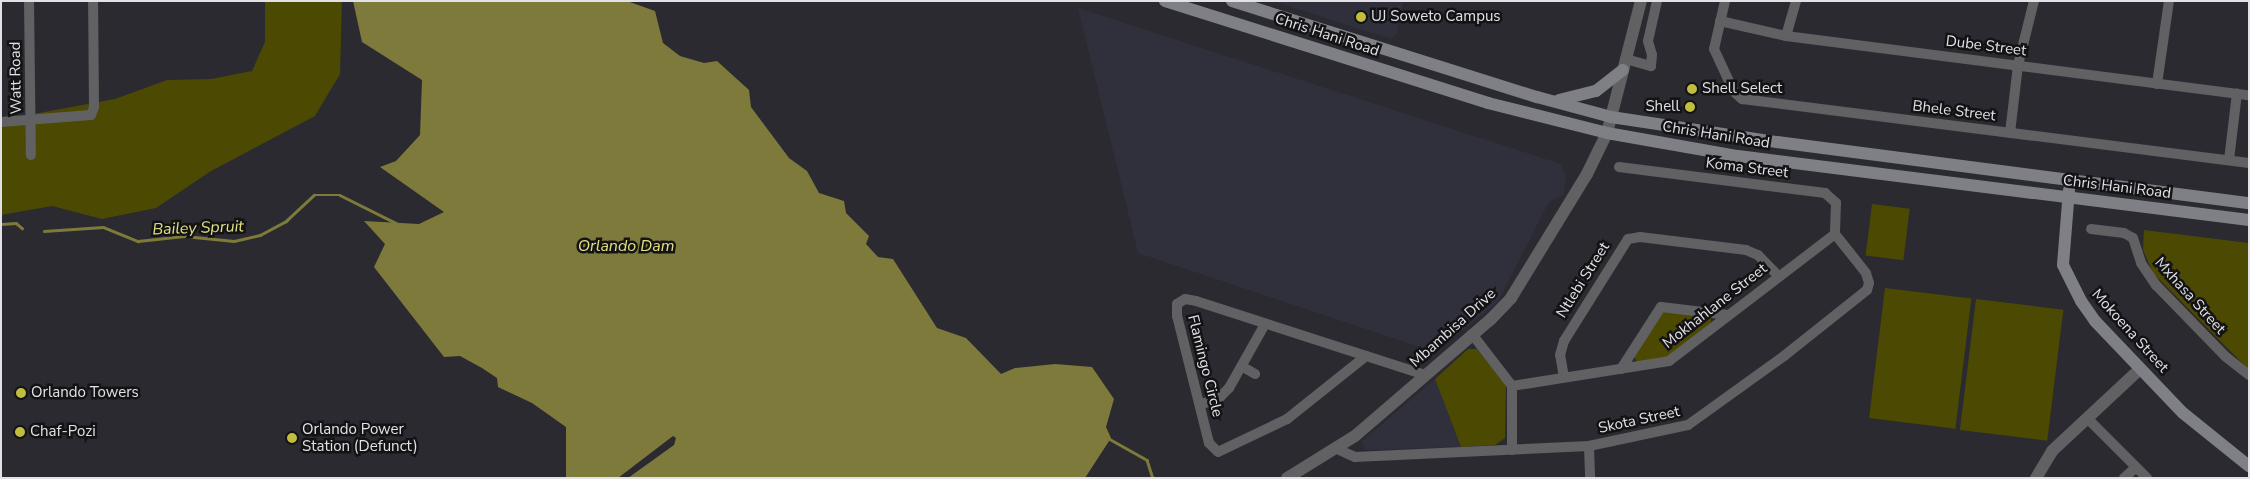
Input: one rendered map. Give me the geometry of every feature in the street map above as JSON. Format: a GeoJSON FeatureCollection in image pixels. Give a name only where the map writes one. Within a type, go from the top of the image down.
{"type":"FeatureCollection","features":[{"type":"Feature","properties":{"kind":"main road","name":"Chris Hani Road"},"geometry":{"type":"LineString","coordinates":[[1165,1],[1488,103],[1607,133],[1738,156],[2249,220]]}},
{"type":"Feature","properties":{"kind":"main road","name":"Chris Hani Road"},"geometry":{"type":"LineString","coordinates":[[1232,1],[1551,101],[1611,117],[1722,135],[2071,181],[2249,202]]}},
{"type":"Feature","properties":{"kind":"main road"},"geometry":{"type":"LineString","coordinates":[[1551,101],[1586,96],[1625,64]]}},
{"type":"Feature","properties":{"kind":"main road","name":"Mokoena Street"},"geometry":{"type":"LineString","coordinates":[[2071,181],[2063,258],[2067,278],[2095,321],[2140,369],[2183,413],[2249,466]]}},
{"type":"Feature","properties":{"kind":"street","name":"Watt Road"},"geometry":{"type":"LineString","coordinates":[[29,1],[31,155]]}},
{"type":"Feature","properties":{"kind":"street"},"geometry":{"type":"LineString","coordinates":[[1,122],[84,118],[91,115],[94,107],[93,1]]}},
{"type":"Feature","properties":{"kind":"street","name":"Mbambisa Drive"},"geometry":{"type":"LineString","coordinates":[[1287,478],[1337,449],[1425,375],[1511,298],[1590,168],[1607,133],[1641,1]]}},
{"type":"Feature","properties":{"kind":"street"},"geometry":{"type":"LineString","coordinates":[[1625,64],[1651,66],[1652,55],[1648,41],[1657,1]]}},
{"type":"Feature","properties":{"kind":"street"},"geometry":{"type":"LineString","coordinates":[[1720,21],[1725,1]]}},
{"type":"Feature","properties":{"kind":"street"},"geometry":{"type":"LineString","coordinates":[[1786,36],[1796,1]]}},
{"type":"Feature","properties":{"kind":"street"},"geometry":{"type":"LineString","coordinates":[[2010,133],[2018,65],[2034,1]]}},
{"type":"Feature","properties":{"kind":"street"},"geometry":{"type":"LineString","coordinates":[[2158,84],[2169,1]]}},
{"type":"Feature","properties":{"kind":"street","name":"Dube Street"},"geometry":{"type":"LineString","coordinates":[[1720,21],[1786,36],[2249,95]]}},
{"type":"Feature","properties":{"kind":"street","name":"Bhele Street"},"geometry":{"type":"LineString","coordinates":[[1720,21],[1714,41],[1716,55],[1734,92],[1742,99],[2249,163]]}},
{"type":"Feature","properties":{"kind":"street"},"geometry":{"type":"LineString","coordinates":[[2229,160],[2237,94]]}},
{"type":"Feature","properties":{"kind":"street","name":"Koma Street"},"geometry":{"type":"LineString","coordinates":[[1619,167],[1825,193],[1836,203],[1835,234]]}},
{"type":"Feature","properties":{"kind":"street","name":"Mxhasa Street"},"geometry":{"type":"LineString","coordinates":[[2091,229],[2124,233],[2133,238],[2141,263],[2156,285],[2226,357],[2249,375]]}},
{"type":"Feature","properties":{"kind":"street","name":"Mokhahlane Street"},"geometry":{"type":"LineString","coordinates":[[1512,386],[1669,361],[1835,234]]}},
{"type":"Feature","properties":{"kind":"street","name":"Skota Street"},"geometry":{"type":"LineString","coordinates":[[1337,449],[1355,456],[1589,446],[1696,422],[1867,290],[1869,283],[1866,273],[1835,234]]}},
{"type":"Feature","properties":{"kind":"street","name":"Ntlebi Street"},"geometry":{"type":"LineString","coordinates":[[1564,377],[1560,355],[1564,341],[1628,239],[1640,237],[1746,250],[1758,255],[1778,276]]}},
{"type":"Feature","properties":{"kind":"street","name":"Flamingo Circle"},"geometry":{"type":"LineString","coordinates":[[1366,356],[1287,418],[1223,452],[1215,451],[1209,443],[1177,316],[1179,301],[1190,299],[1425,375]]}},
{"type":"Feature","properties":{"kind":"street"},"geometry":{"type":"LineString","coordinates":[[1621,369],[1661,307],[1729,315]]}},
{"type":"Feature","properties":{"kind":"street"},"geometry":{"type":"LineString","coordinates":[[1200,405],[1224,395],[1243,367],[1265,324]]}},
{"type":"Feature","properties":{"kind":"street"},"geometry":{"type":"LineString","coordinates":[[1472,334],[1512,386],[1512,450]]}},
{"type":"Feature","properties":{"kind":"street"},"geometry":{"type":"LineString","coordinates":[[1243,367],[1255,374]]}},
{"type":"Feature","properties":{"kind":"street"},"geometry":{"type":"LineString","coordinates":[[2036,478],[2052,452],[2140,369]]}},
{"type":"Feature","properties":{"kind":"street"},"geometry":{"type":"LineString","coordinates":[[2087,418],[2147,478]]}},
{"type":"Feature","properties":{"kind":"street"},"geometry":{"type":"LineString","coordinates":[[1589,446],[1590,478]]}},
{"type":"Feature","properties":{"kind":"street"},"geometry":{"type":"LineString","coordinates":[[2124,478],[2135,468]]}},
{"type":"Feature","properties":{"kind":"shaded area"},"geometry":{"type":"Polygon","coordinates":[[[265,1],[342,1],[340,74],[315,116],[211,171],[156,208],[102,219],[52,206],[1,215],[1,120],[115,99],[167,80],[211,79],[252,71],[265,42],[265,1]]]}},
{"type":"Feature","properties":{"kind":"shaded area","name":"UJ Soweto Campus"},"geometry":{"type":"Polygon","coordinates":[[[1273,1],[1403,1],[1397,33],[1391,39],[1273,1]]]}},
{"type":"Feature","properties":{"kind":"shaded area"},"geometry":{"type":"Polygon","coordinates":[[[1078,8],[1561,164],[1566,177],[1564,194],[1549,202],[1497,303],[1435,352],[1138,253],[1078,8]]]}},
{"type":"Feature","properties":{"kind":"shaded area"},"geometry":{"type":"Polygon","coordinates":[[[1872,204],[1910,209],[1903,260],[1866,256],[1872,204]]]}},
{"type":"Feature","properties":{"kind":"shaded area"},"geometry":{"type":"Polygon","coordinates":[[[2144,230],[2249,243],[2249,370],[2153,273],[2143,250],[2144,230]]]}},
{"type":"Feature","properties":{"kind":"shaded area"},"geometry":{"type":"Polygon","coordinates":[[[1885,288],[1971,299],[1955,429],[1869,418],[1885,288]]]}},
{"type":"Feature","properties":{"kind":"shaded area"},"geometry":{"type":"Polygon","coordinates":[[[1976,299],[2063,310],[2047,441],[1960,430],[1976,299]]]}},
{"type":"Feature","properties":{"kind":"shaded area"},"geometry":{"type":"Polygon","coordinates":[[[1662,311],[1711,317],[1711,323],[1665,359],[1637,362],[1634,357],[1662,311]]]}},
{"type":"Feature","properties":{"kind":"shaded area"},"geometry":{"type":"Polygon","coordinates":[[[1468,349],[1477,349],[1506,385],[1505,438],[1495,445],[1461,447],[1435,379],[1468,349]]]}},
{"type":"Feature","properties":{"kind":"shaded area"},"geometry":{"type":"Polygon","coordinates":[[[1435,379],[1461,447],[1365,450],[1362,441],[1435,379]]]}},
{"type":"Feature","properties":{"kind":"water","name":"Orlando Dam"},"geometry":{"type":"Polygon","coordinates":[[[353,1],[627,1],[655,11],[663,43],[680,56],[704,63],[717,61],[749,90],[751,107],[789,158],[807,171],[819,193],[844,201],[846,213],[869,236],[866,244],[878,257],[893,259],[937,328],[966,338],[1001,374],[1015,368],[1055,364],[1092,367],[1114,399],[1106,427],[1111,438],[1085,478],[628,478],[674,445],[676,438],[673,436],[618,478],[566,478],[566,427],[532,403],[498,387],[497,378],[482,368],[460,356],[444,357],[374,267],[385,244],[364,221],[419,224],[444,212],[380,167],[396,161],[420,135],[422,80],[362,42],[353,1]]]}},
{"type":"Feature","properties":{"kind":"waterway","name":"Bailey Spruit"},"geometry":{"type":"LineString","coordinates":[[44,231],[103,227],[138,241],[184,236],[234,241],[260,235],[286,221],[314,195],[340,195],[396,223]]}},
{"type":"Feature","properties":{"kind":"waterway","name":"Bailey Spruit"},"geometry":{"type":"LineString","coordinates":[[1,224],[16,223],[22,228]]}},
{"type":"Feature","properties":{"kind":"waterway"},"geometry":{"type":"LineString","coordinates":[[1108,438],[1147,460],[1153,478]]}},
{"type":"Feature","properties":{"kind":"place","name":"UJ Soweto Campus"},"geometry":{"type":"Point","coordinates":[1361,17]}},
{"type":"Feature","properties":{"kind":"place","name":"Shell Select"},"geometry":{"type":"Point","coordinates":[1692,89]}},
{"type":"Feature","properties":{"kind":"place","name":"Shell"},"geometry":{"type":"Point","coordinates":[1690,107]}},
{"type":"Feature","properties":{"kind":"place","name":"Orlando Towers"},"geometry":{"type":"Point","coordinates":[21,393]}},
{"type":"Feature","properties":{"kind":"place","name":"Chaf-Pozi"},"geometry":{"type":"Point","coordinates":[20,432]}},
{"type":"Feature","properties":{"kind":"place","name":"Orlando Power Station (Defunct)"},"geometry":{"type":"Point","coordinates":[292,438]}}]}
